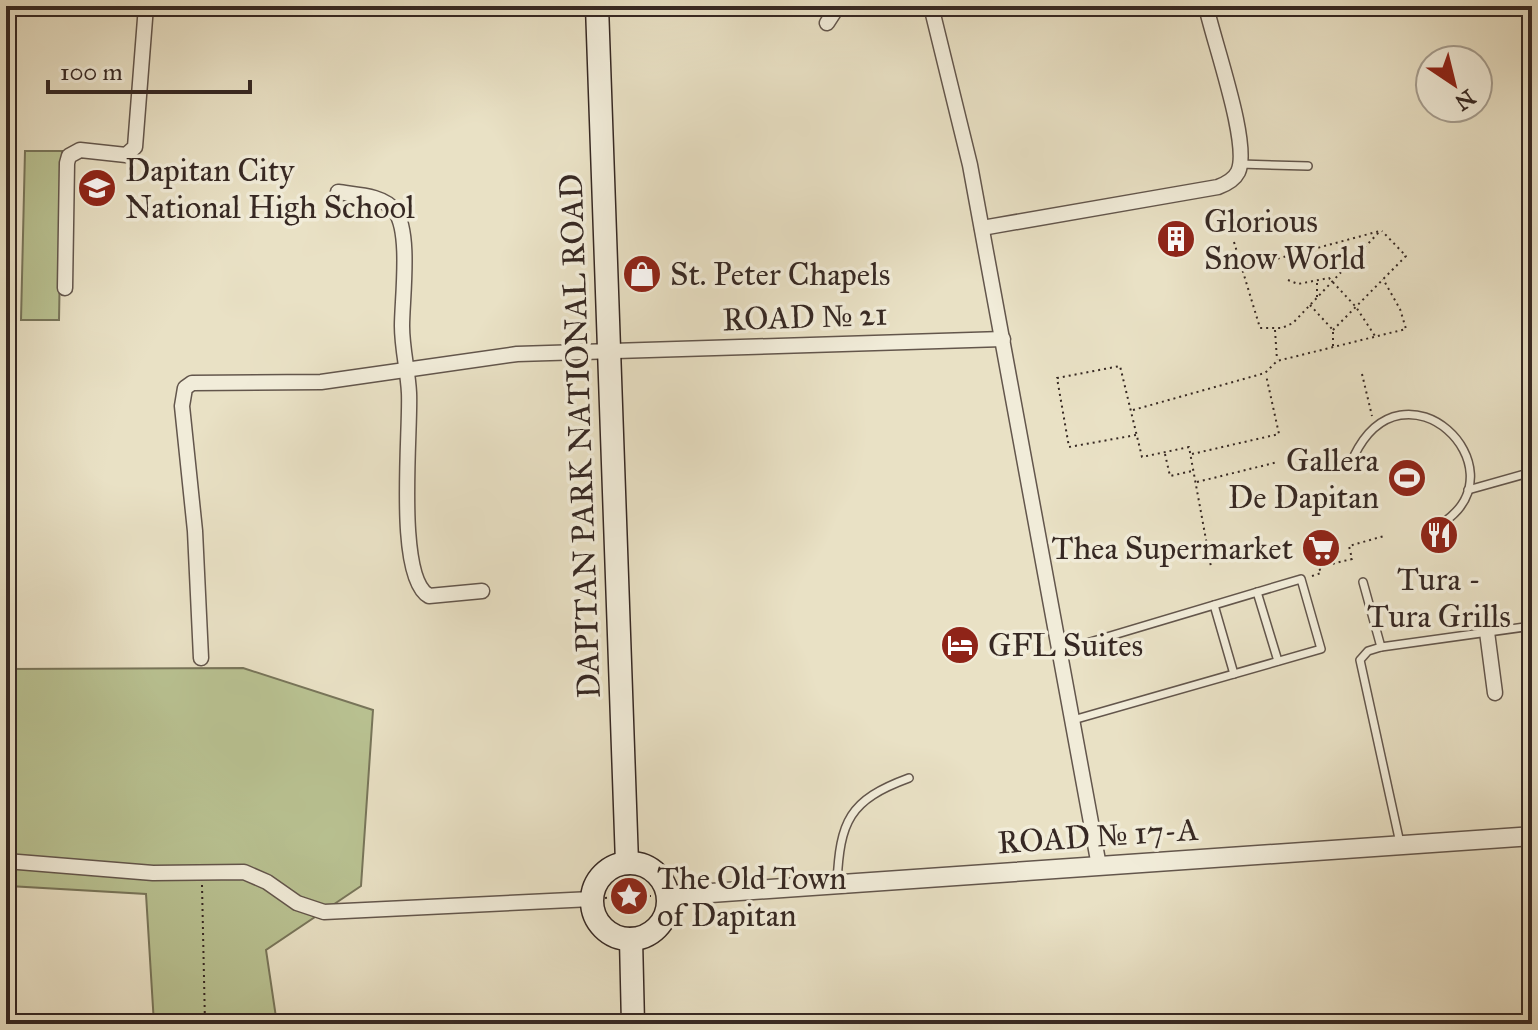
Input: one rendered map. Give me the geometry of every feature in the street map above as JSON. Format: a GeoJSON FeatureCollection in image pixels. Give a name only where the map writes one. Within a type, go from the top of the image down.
{"type":"FeatureCollection","features":[{"type":"Feature","properties":{"kind":"main road","name":"DAPITAN PARK NATIONAL ROAD"},"geometry":{"type":"LineString","coordinates":[[597,6],[627,863]]}},
{"type":"Feature","properties":{"kind":"main road"},"geometry":{"type":"LineString","coordinates":[[627,863],[643,866],[657,875],[668,896],[666,914],[656,929],[631,939],[606,931],[595,916],[592,899],[603,874],[627,863]]}},
{"type":"Feature","properties":{"kind":"main road"},"geometry":{"type":"LineString","coordinates":[[631,939],[633,1024]]}},
{"type":"Feature","properties":{"kind":"street"},"geometry":{"type":"LineString","coordinates":[[65,288],[69,156],[80,150],[126,155],[135,147],[146,6]]}},
{"type":"Feature","properties":{"kind":"street"},"geometry":{"type":"LineString","coordinates":[[827,23],[841,6]]}},
{"type":"Feature","properties":{"kind":"street"},"geometry":{"type":"LineString","coordinates":[[931,6],[982,228],[1099,866]]}},
{"type":"Feature","properties":{"kind":"street"},"geometry":{"type":"LineString","coordinates":[[982,228],[1218,187],[1233,179],[1240,164],[1237,131],[1206,6]]}},
{"type":"Feature","properties":{"kind":"street"},"geometry":{"type":"LineString","coordinates":[[338,192],[386,201],[397,213],[403,236],[406,514],[418,586],[429,596],[482,591]]}},
{"type":"Feature","properties":{"kind":"street","name":"ROAD № 21"},"geometry":{"type":"LineString","coordinates":[[201,658],[195,531],[182,406],[185,388],[192,383],[321,382],[517,354],[1003,339]]}},
{"type":"Feature","properties":{"kind":"street"},"geometry":{"type":"LineString","coordinates":[[1487,632],[1495,693]]}},
{"type":"Feature","properties":{"kind":"street","name":"ROAD № 17-A"},"geometry":{"type":"LineString","coordinates":[[668,896],[1532,836]]}},
{"type":"Feature","properties":{"kind":"street"},"geometry":{"type":"LineString","coordinates":[[6,861],[76,869],[244,872],[267,882],[297,903],[324,912],[592,899]]}},
{"type":"Feature","properties":{"kind":"lane"},"geometry":{"type":"LineString","coordinates":[[1240,164],[1308,166]]}},
{"type":"Feature","properties":{"kind":"lane"},"geometry":{"type":"LineString","coordinates":[[6,339],[9,316]]}},
{"type":"Feature","properties":{"kind":"lane"},"geometry":{"type":"LineString","coordinates":[[1354,456],[1362,439],[1375,426],[1398,416],[1422,415],[1451,430],[1468,457],[1468,490],[1461,505],[1444,522]]}},
{"type":"Feature","properties":{"kind":"lane"},"geometry":{"type":"LineString","coordinates":[[1468,490],[1532,472]]}},
{"type":"Feature","properties":{"kind":"lane"},"geometry":{"type":"LineString","coordinates":[[1060,651],[1301,579],[1321,649],[1073,720]]}},
{"type":"Feature","properties":{"kind":"lane"},"geometry":{"type":"LineString","coordinates":[[1363,582],[1381,647]]}},
{"type":"Feature","properties":{"kind":"lane"},"geometry":{"type":"LineString","coordinates":[[1257,592],[1278,661]]}},
{"type":"Feature","properties":{"kind":"lane"},"geometry":{"type":"LineString","coordinates":[[1214,605],[1234,674]]}},
{"type":"Feature","properties":{"kind":"lane"},"geometry":{"type":"LineString","coordinates":[[1400,844],[1360,673],[1360,660],[1368,651],[1381,647],[1532,626]]}},
{"type":"Feature","properties":{"kind":"lane"},"geometry":{"type":"LineString","coordinates":[[837,884],[839,847],[853,810],[878,789],[909,778]]}},
{"type":"Feature","properties":{"kind":"path"},"geometry":{"type":"LineString","coordinates":[[1242,269],[1381,230]]}},
{"type":"Feature","properties":{"kind":"path"},"geometry":{"type":"LineString","coordinates":[[1333,330],[1406,256],[1381,230]]}},
{"type":"Feature","properties":{"kind":"path"},"geometry":{"type":"LineString","coordinates":[[1234,242],[1260,328],[1275,329],[1288,326],[1381,230]]}},
{"type":"Feature","properties":{"kind":"path"},"geometry":{"type":"LineString","coordinates":[[1288,280],[1298,284],[1327,277],[1356,307],[1375,337]]}},
{"type":"Feature","properties":{"kind":"path"},"geometry":{"type":"LineString","coordinates":[[1316,298],[1317,278]]}},
{"type":"Feature","properties":{"kind":"path"},"geometry":{"type":"LineString","coordinates":[[1131,411],[1265,373],[1277,361],[1406,329],[1400,309],[1383,279]]}},
{"type":"Feature","properties":{"kind":"path"},"geometry":{"type":"LineString","coordinates":[[1310,305],[1333,330],[1333,347]]}},
{"type":"Feature","properties":{"kind":"path"},"geometry":{"type":"LineString","coordinates":[[1275,329],[1277,361]]}},
{"type":"Feature","properties":{"kind":"path"},"geometry":{"type":"LineString","coordinates":[[1136,435],[1069,447],[1057,378],[1120,366],[1142,457],[1189,447],[1211,567]]}},
{"type":"Feature","properties":{"kind":"path"},"geometry":{"type":"LineString","coordinates":[[1191,454],[1279,434],[1265,373]]}},
{"type":"Feature","properties":{"kind":"path"},"geometry":{"type":"LineString","coordinates":[[1362,374],[1375,426]]}},
{"type":"Feature","properties":{"kind":"path"},"geometry":{"type":"LineString","coordinates":[[1165,452],[1170,476],[1194,471]]}},
{"type":"Feature","properties":{"kind":"path"},"geometry":{"type":"LineString","coordinates":[[1196,483],[1278,462]]}},
{"type":"Feature","properties":{"kind":"path"},"geometry":{"type":"LineString","coordinates":[[1301,579],[1321,573],[1319,567],[1352,559],[1349,546],[1384,536]]}},
{"type":"Feature","properties":{"kind":"path"},"geometry":{"type":"LineString","coordinates":[[202,872],[205,1024]]}},
{"type":"Feature","properties":{"kind":"path"},"geometry":{"type":"LineString","coordinates":[[626,889],[637,892],[634,904],[622,901],[626,889]]}},
{"type":"Feature","properties":{"kind":"green space"},"geometry":{"type":"Polygon","coordinates":[[[25,151],[62,151],[59,320],[21,320],[25,151]]]}},
{"type":"Feature","properties":{"kind":"green space"},"geometry":{"type":"Polygon","coordinates":[[[243,668],[373,710],[361,886],[266,950],[277,1024],[154,1024],[146,894],[9,886],[6,864],[6,669],[243,668]]]}},
{"type":"Feature","properties":{"kind":"place","name":"Dapitan City National High School"},"geometry":{"type":"Point","coordinates":[97,188]}},
{"type":"Feature","properties":{"kind":"place","name":"Glorious Snow World"},"geometry":{"type":"Point","coordinates":[1176,239]}},
{"type":"Feature","properties":{"kind":"place","name":"St. Peter Chapels"},"geometry":{"type":"Point","coordinates":[642,274]}},
{"type":"Feature","properties":{"kind":"place","name":"Gallera De Dapitan"},"geometry":{"type":"Point","coordinates":[1407,478]}},
{"type":"Feature","properties":{"kind":"place","name":"Tura - Tura Grills"},"geometry":{"type":"Point","coordinates":[1439,535]}},
{"type":"Feature","properties":{"kind":"place","name":"Thea Supermarket"},"geometry":{"type":"Point","coordinates":[1321,548]}},
{"type":"Feature","properties":{"kind":"place","name":"GFL Suites"},"geometry":{"type":"Point","coordinates":[960,645]}},
{"type":"Feature","properties":{"kind":"place","name":"The Old Town of Dapitan"},"geometry":{"type":"Point","coordinates":[629,896]}}]}
